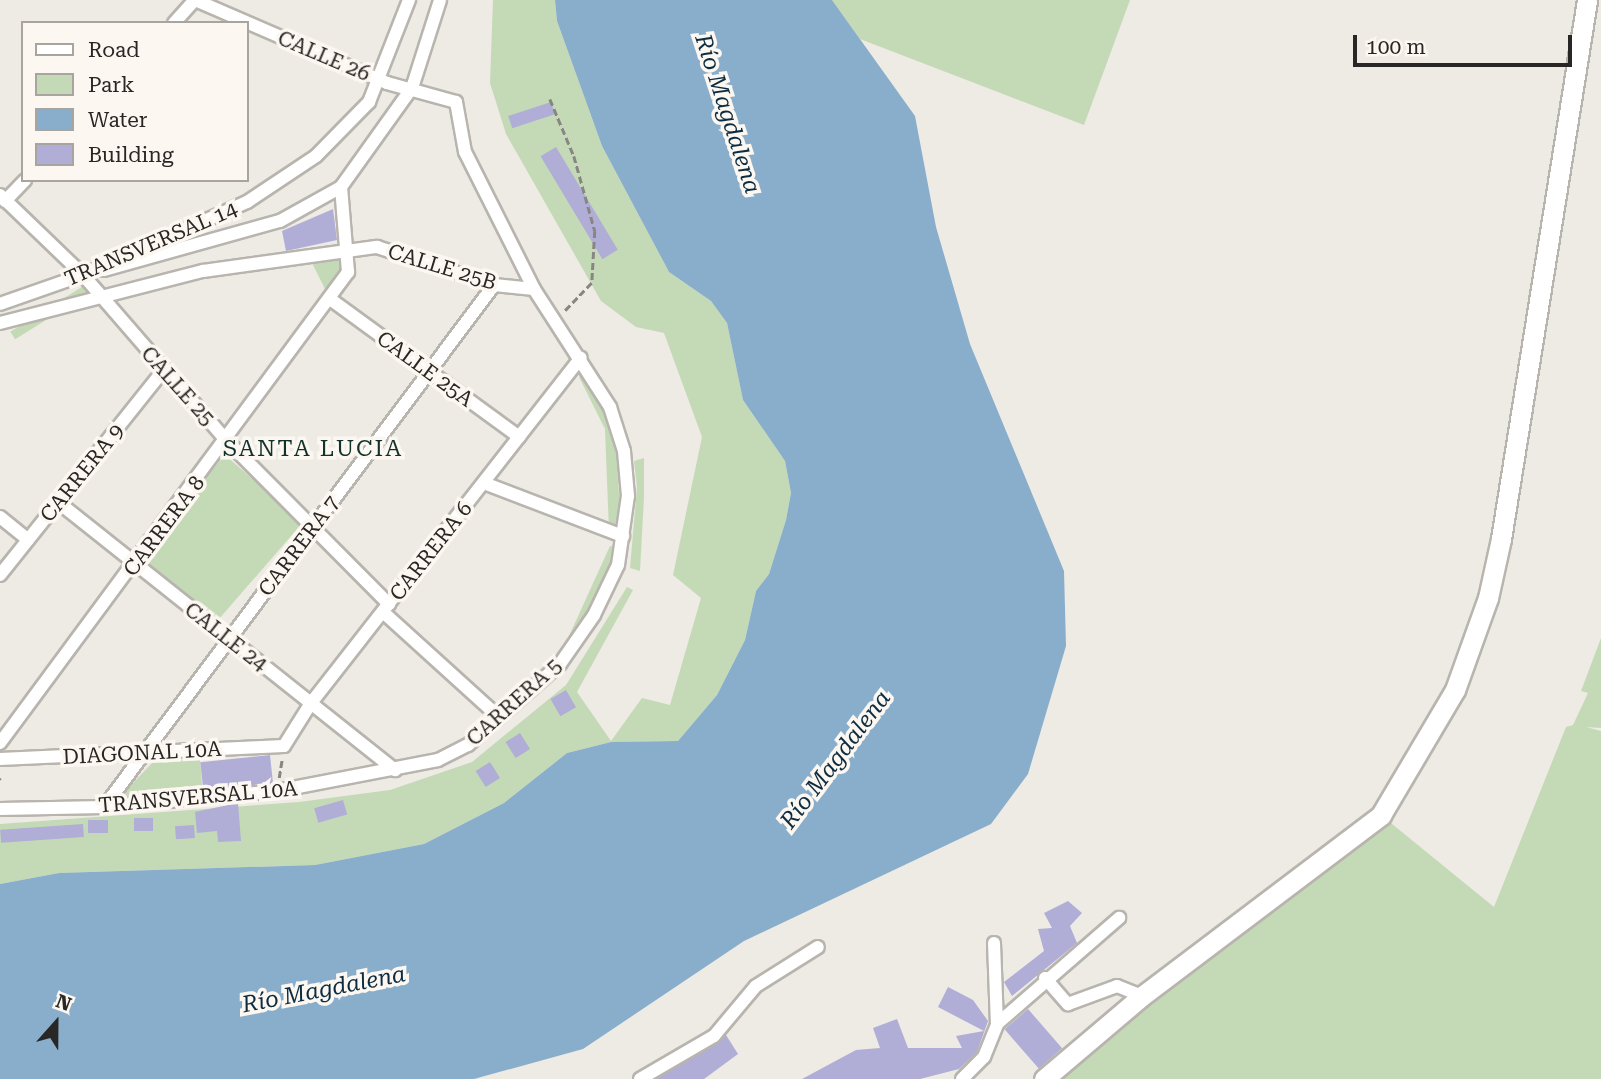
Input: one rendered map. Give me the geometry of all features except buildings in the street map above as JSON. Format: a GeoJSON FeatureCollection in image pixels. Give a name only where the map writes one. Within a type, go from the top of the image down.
{"type":"FeatureCollection","features":[{"type":"Feature","properties":{"kind":"main road"},"geometry":{"type":"LineString","coordinates":[[1044,1079],[1143,996],[1381,815],[1455,690],[1488,598],[1501,539],[1587,0]]}},
{"type":"Feature","properties":{"kind":"street"},"geometry":{"type":"LineString","coordinates":[[176,21],[195,0]]}},
{"type":"Feature","properties":{"kind":"street","name":"CALLE 26"},"geometry":{"type":"LineString","coordinates":[[195,0],[244,21]]}},
{"type":"Feature","properties":{"kind":"street","name":"TRANSVERSAL 14"},"geometry":{"type":"LineString","coordinates":[[0,304],[83,275],[247,202],[316,156],[369,102],[381,80],[409,0]]}},
{"type":"Feature","properties":{"kind":"street"},"geometry":{"type":"LineString","coordinates":[[83,275],[280,221],[341,187],[412,88],[440,0]]}},
{"type":"Feature","properties":{"kind":"street","name":"CALLE 26"},"geometry":{"type":"LineString","coordinates":[[248,23],[381,80],[456,102]]}},
{"type":"Feature","properties":{"kind":"street","name":"CARRERA 5"},"geometry":{"type":"LineString","coordinates":[[395,770],[438,760],[468,745],[560,664],[594,615],[618,565],[623,536],[624,451],[610,407],[582,358],[552,320],[534,289],[465,152],[456,102]]}},
{"type":"Feature","properties":{"kind":"street"},"geometry":{"type":"LineString","coordinates":[[3,198],[23,182]]}},
{"type":"Feature","properties":{"kind":"street","name":"CARRERA 8"},"geometry":{"type":"LineString","coordinates":[[0,743],[134,567],[348,272],[350,248],[341,187]]}},
{"type":"Feature","properties":{"kind":"street","name":"CALLE 25"},"geometry":{"type":"LineString","coordinates":[[3,198],[83,275],[227,441],[314,526],[386,608],[499,717]]}},
{"type":"Feature","properties":{"kind":"street","name":"CALLE 25B"},"geometry":{"type":"LineString","coordinates":[[350,248],[377,247],[494,285],[534,289]]}},
{"type":"Feature","properties":{"kind":"street","name":"TRANSVERSAL 14"},"geometry":{"type":"LineString","coordinates":[[0,323],[98,293],[350,248]]}},
{"type":"Feature","properties":{"kind":"street","name":"CARRERA 7"},"geometry":{"type":"LineString","coordinates":[[104,807],[494,285]]}},
{"type":"Feature","properties":{"kind":"street","name":"CALLE 25A"},"geometry":{"type":"LineString","coordinates":[[330,299],[519,437]]}},
{"type":"Feature","properties":{"kind":"street","name":"CARRERA 6"},"geometry":{"type":"LineString","coordinates":[[284,746],[311,703],[582,358]]}},
{"type":"Feature","properties":{"kind":"street","name":"CARRERA 9"},"geometry":{"type":"LineString","coordinates":[[0,575],[163,370]]}},
{"type":"Feature","properties":{"kind":"street"},"geometry":{"type":"LineString","coordinates":[[484,483],[623,536]]}},
{"type":"Feature","properties":{"kind":"street","name":"CALLE 24"},"geometry":{"type":"LineString","coordinates":[[58,502],[134,567],[230,639],[395,770]]}},
{"type":"Feature","properties":{"kind":"street"},"geometry":{"type":"LineString","coordinates":[[0,517],[28,540]]}},
{"type":"Feature","properties":{"kind":"street","name":"DIAGONAL 10A"},"geometry":{"type":"LineString","coordinates":[[0,759],[284,746]]}},
{"type":"Feature","properties":{"kind":"street","name":"TRANSVERSAL 10A"},"geometry":{"type":"LineString","coordinates":[[0,809],[104,807],[277,791],[395,770]]}},
{"type":"Feature","properties":{"kind":"street"},"geometry":{"type":"LineString","coordinates":[[997,1024],[1045,978],[1119,918]]}},
{"type":"Feature","properties":{"kind":"street"},"geometry":{"type":"LineString","coordinates":[[962,1079],[984,1057],[997,1024],[994,943]]}},
{"type":"Feature","properties":{"kind":"street"},"geometry":{"type":"LineString","coordinates":[[640,1079],[714,1036],[756,986],[818,947]]}},
{"type":"Feature","properties":{"kind":"street"},"geometry":{"type":"LineString","coordinates":[[1045,978],[1068,1004],[1117,986],[1143,996]]}},
{"type":"Feature","properties":{"kind":"path"},"geometry":{"type":"LineString","coordinates":[[550,99],[591,207],[592,283],[578,303],[552,320]]}},
{"type":"Feature","properties":{"kind":"path"},"geometry":{"type":"LineString","coordinates":[[277,791],[284,746]]}},
{"type":"Feature","properties":{"kind":"green space"},"geometry":{"type":"Polygon","coordinates":[[[493,0],[555,0],[557,21],[602,146],[669,272],[711,301],[727,323],[743,400],[785,461],[791,493],[786,520],[769,574],[756,591],[745,640],[717,695],[678,741],[611,742],[567,753],[504,803],[424,844],[315,865],[59,873],[0,884],[0,824],[299,802],[390,790],[472,762],[566,685],[627,587],[633,590],[577,692],[611,741],[642,698],[670,705],[701,598],[673,575],[702,437],[664,333],[636,327],[601,301],[506,134],[490,83],[493,0]]]}},
{"type":"Feature","properties":{"kind":"green space"},"geometry":{"type":"Polygon","coordinates":[[[832,0],[1130,0],[1084,125],[860,39],[832,0]]]}},
{"type":"Feature","properties":{"kind":"green space"},"geometry":{"type":"Polygon","coordinates":[[[338,255],[342,272],[326,291],[310,259],[338,255]]]}},
{"type":"Feature","properties":{"kind":"green space"},"geometry":{"type":"Polygon","coordinates":[[[85,285],[90,293],[15,339],[10,332],[85,285]]]}},
{"type":"Feature","properties":{"kind":"green space"},"geometry":{"type":"Polygon","coordinates":[[[585,372],[606,410],[617,455],[621,534],[609,531],[605,429],[579,377],[585,372]]]}},
{"type":"Feature","properties":{"kind":"green space"},"geometry":{"type":"Polygon","coordinates":[[[225,455],[303,523],[215,623],[138,555],[225,455]]]}},
{"type":"Feature","properties":{"kind":"green space"},"geometry":{"type":"Polygon","coordinates":[[[644,458],[640,571],[630,568],[637,487],[634,461],[644,458]]]}},
{"type":"Feature","properties":{"kind":"green space"},"geometry":{"type":"Polygon","coordinates":[[[610,546],[621,549],[565,668],[519,708],[559,658],[610,546]]]}},
{"type":"Feature","properties":{"kind":"green space"},"geometry":{"type":"Polygon","coordinates":[[[1601,638],[1601,728],[1586,727],[1601,731],[1601,1079],[1052,1079],[1381,815],[1494,907],[1566,727],[1573,725],[1588,693],[1581,691],[1601,638]]]}},
{"type":"Feature","properties":{"kind":"green space"},"geometry":{"type":"Polygon","coordinates":[[[200,758],[203,795],[114,803],[153,762],[200,758]]]}},
{"type":"Feature","properties":{"kind":"water","name":"Río Magdalena"},"geometry":{"type":"Polygon","coordinates":[[[555,0],[832,0],[915,116],[936,227],[970,344],[1064,571],[1066,646],[1028,774],[991,824],[744,941],[583,1049],[474,1079],[0,1079],[0,884],[59,873],[315,865],[424,844],[504,803],[567,753],[611,742],[678,741],[717,695],[745,640],[756,591],[769,574],[786,520],[791,493],[785,461],[743,400],[727,323],[711,301],[669,272],[602,146],[557,21],[555,0]]]}},
{"type":"Feature","properties":{"kind":"district","name":"SANTA LUCIA"},"geometry":{"type":"Point","coordinates":[313,449]}}]}
